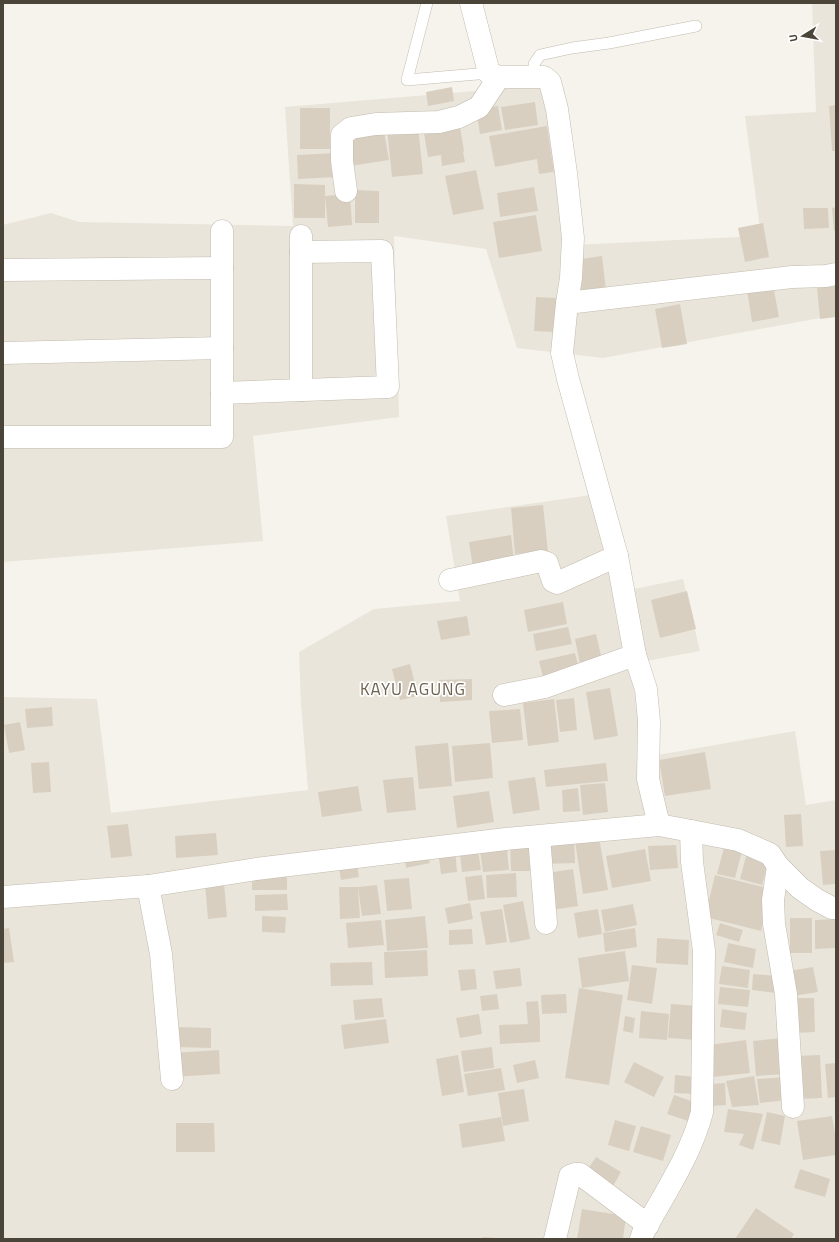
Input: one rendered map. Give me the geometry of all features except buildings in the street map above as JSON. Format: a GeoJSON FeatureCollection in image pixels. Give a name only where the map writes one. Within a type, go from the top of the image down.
{"type":"FeatureCollection","features":[{"type":"Feature","properties":{"kind":"street"},"geometry":{"type":"LineString","coordinates":[[346,191],[342,161],[342,135],[351,128],[399,122],[439,122],[459,117],[479,107],[494,75],[471,3]]}},
{"type":"Feature","properties":{"kind":"street"},"geometry":{"type":"LineString","coordinates":[[494,75],[544,77],[550,82],[557,109],[573,238],[571,278],[566,303],[562,353],[617,556],[635,655],[646,689],[649,721],[648,779],[659,826]]}},
{"type":"Feature","properties":{"kind":"street"},"geometry":{"type":"LineString","coordinates":[[3,437],[222,437],[222,231]]}},
{"type":"Feature","properties":{"kind":"street"},"geometry":{"type":"LineString","coordinates":[[222,393],[388,387],[382,251],[301,244],[301,390]]}},
{"type":"Feature","properties":{"kind":"street"},"geometry":{"type":"LineString","coordinates":[[3,270],[222,268]]}},
{"type":"Feature","properties":{"kind":"street"},"geometry":{"type":"LineString","coordinates":[[566,303],[792,277],[826,276],[836,274]]}},
{"type":"Feature","properties":{"kind":"street"},"geometry":{"type":"LineString","coordinates":[[3,354],[222,348]]}},
{"type":"Feature","properties":{"kind":"street"},"geometry":{"type":"LineString","coordinates":[[450,580],[541,561],[547,563],[553,581],[557,583],[617,556]]}},
{"type":"Feature","properties":{"kind":"street"},"geometry":{"type":"LineString","coordinates":[[504,695],[545,687],[635,655]]}},
{"type":"Feature","properties":{"kind":"street"},"geometry":{"type":"LineString","coordinates":[[3,897],[148,886],[256,869],[341,858],[463,844],[659,826],[738,840],[749,844],[770,854],[778,866],[800,888],[817,900],[832,908],[836,908]]}},
{"type":"Feature","properties":{"kind":"street"},"geometry":{"type":"LineString","coordinates":[[555,1239],[570,1176],[575,1174],[580,1174],[645,1232],[689,1148],[698,1126],[702,1112],[704,951],[692,862],[691,831]]}},
{"type":"Feature","properties":{"kind":"street"},"geometry":{"type":"LineString","coordinates":[[539,837],[546,923]]}},
{"type":"Feature","properties":{"kind":"street"},"geometry":{"type":"LineString","coordinates":[[778,866],[773,900],[774,924],[786,994],[793,1108]]}},
{"type":"Feature","properties":{"kind":"street"},"geometry":{"type":"LineString","coordinates":[[148,886],[161,954],[172,1079]]}},
{"type":"Feature","properties":{"kind":"lane"},"geometry":{"type":"LineString","coordinates":[[427,3],[407,80],[494,75]]}},
{"type":"Feature","properties":{"kind":"lane"},"geometry":{"type":"LineString","coordinates":[[535,77],[534,64],[540,55],[696,26]]}},
{"type":"Feature","properties":{"kind":"shaded area"},"geometry":{"type":"Polygon","coordinates":[[[812,3],[836,3],[836,315],[603,358],[517,348],[486,249],[394,236],[399,417],[253,436],[263,541],[3,562],[3,225],[51,213],[79,222],[293,226],[285,107],[556,84],[573,245],[761,236],[745,116],[816,112],[812,3]]]}},
{"type":"Feature","properties":{"kind":"shaded area"},"geometry":{"type":"Polygon","coordinates":[[[598,494],[619,592],[683,579],[700,651],[630,664],[646,757],[795,731],[806,805],[836,800],[836,1239],[3,1239],[3,697],[97,699],[111,813],[308,790],[301,703],[299,652],[374,609],[460,601],[446,516],[598,494]]]}},
{"type":"Feature","properties":{"kind":"district","name":"KAYU AGUNG"},"geometry":{"type":"Point","coordinates":[413,689]}}]}
